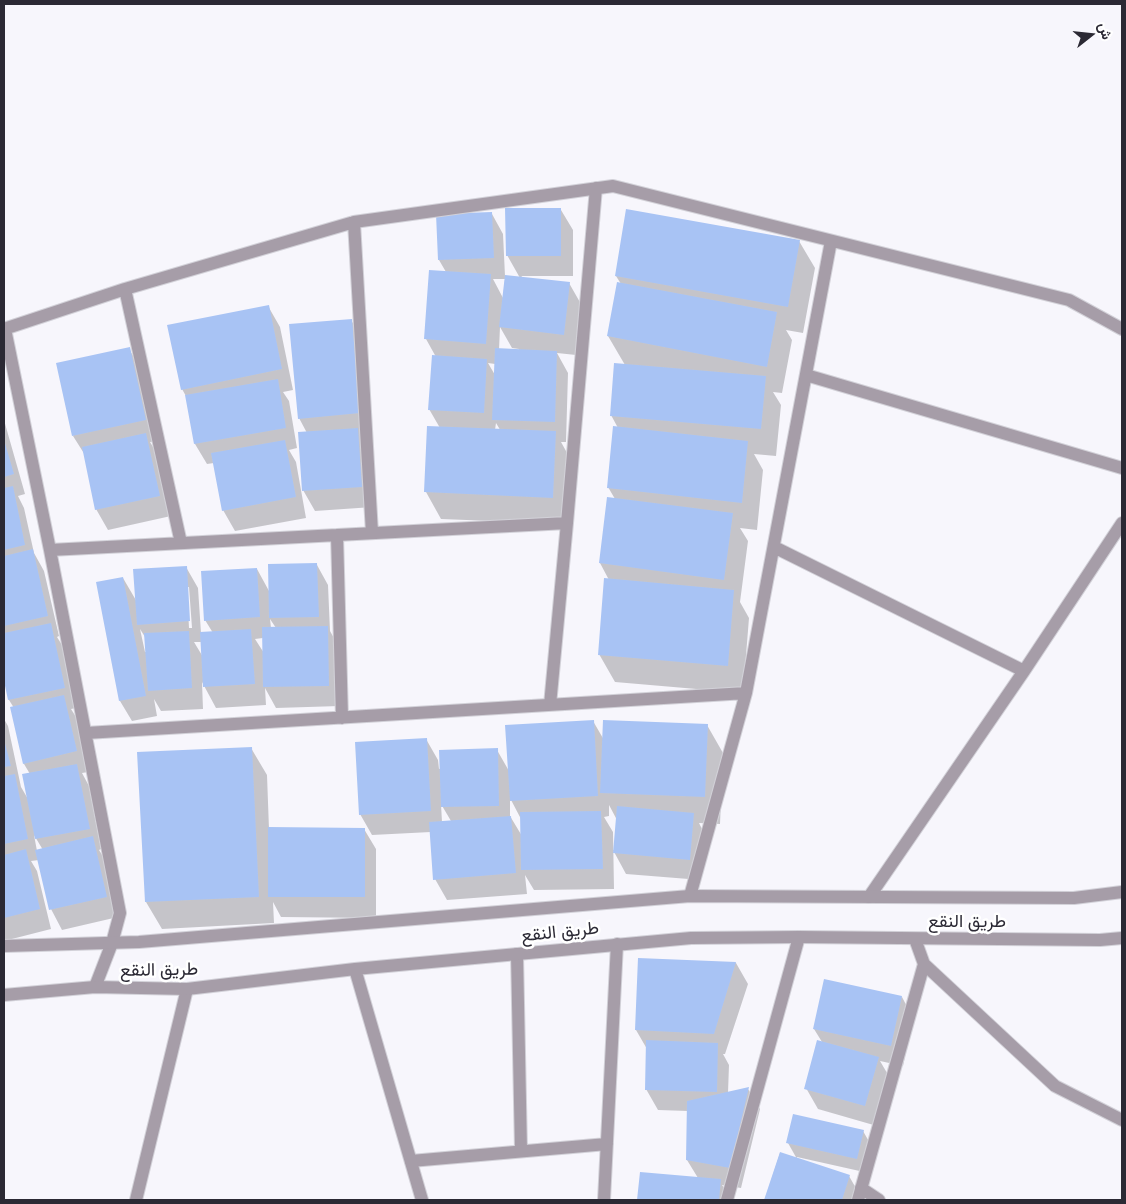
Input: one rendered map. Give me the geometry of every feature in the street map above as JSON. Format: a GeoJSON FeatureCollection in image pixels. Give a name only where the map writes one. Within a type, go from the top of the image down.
{"type":"FeatureCollection","features":[{"type":"Feature","properties":{"kind":"street"},"geometry":{"type":"LineString","coordinates":[[95,988],[112,943],[120,913],[50,550],[4,329],[125,289],[354,222],[613,186],[1068,300],[1122,329]]}},
{"type":"Feature","properties":{"kind":"street"},"geometry":{"type":"LineString","coordinates":[[550,705],[596,188]]}},
{"type":"Feature","properties":{"kind":"street"},"geometry":{"type":"LineString","coordinates":[[354,222],[372,533]]}},
{"type":"Feature","properties":{"kind":"street"},"geometry":{"type":"LineString","coordinates":[[690,896],[746,693],[831,241]]}},
{"type":"Feature","properties":{"kind":"street"},"geometry":{"type":"LineString","coordinates":[[125,289],[182,543]]}},
{"type":"Feature","properties":{"kind":"street"},"geometry":{"type":"LineString","coordinates":[[806,375],[1122,468]]}},
{"type":"Feature","properties":{"kind":"street"},"geometry":{"type":"LineString","coordinates":[[50,550],[567,523]]}},
{"type":"Feature","properties":{"kind":"street"},"geometry":{"type":"LineString","coordinates":[[869,897],[1024,671],[1122,523]]}},
{"type":"Feature","properties":{"kind":"street"},"geometry":{"type":"LineString","coordinates":[[337,535],[342,718]]}},
{"type":"Feature","properties":{"kind":"street"},"geometry":{"type":"LineString","coordinates":[[774,547],[1024,671]]}},
{"type":"Feature","properties":{"kind":"street"},"geometry":{"type":"LineString","coordinates":[[86,733],[746,693]]}},
{"type":"Feature","properties":{"kind":"street","name":"طريق النقع"},"geometry":{"type":"LineString","coordinates":[[4,946],[112,943],[190,938],[690,896],[1074,898],[1122,892]]}},
{"type":"Feature","properties":{"kind":"street"},"geometry":{"type":"LineString","coordinates":[[727,1200],[799,937]]}},
{"type":"Feature","properties":{"kind":"street","name":"طريق النقع"},"geometry":{"type":"LineString","coordinates":[[4,995],[95,988],[187,989],[355,969],[691,938],[799,937],[1100,940],[1122,938]]}},
{"type":"Feature","properties":{"kind":"street"},"geometry":{"type":"LineString","coordinates":[[915,939],[924,964],[1055,1086],[1122,1120]]}},
{"type":"Feature","properties":{"kind":"street"},"geometry":{"type":"LineString","coordinates":[[604,1200],[617,944]]}},
{"type":"Feature","properties":{"kind":"street"},"geometry":{"type":"LineString","coordinates":[[517,954],[521,1151]]}},
{"type":"Feature","properties":{"kind":"street"},"geometry":{"type":"LineString","coordinates":[[879,1200],[859,1194],[924,964]]}},
{"type":"Feature","properties":{"kind":"street"},"geometry":{"type":"LineString","coordinates":[[355,969],[422,1200]]}},
{"type":"Feature","properties":{"kind":"street"},"geometry":{"type":"LineString","coordinates":[[136,1200],[187,989]]}},
{"type":"Feature","properties":{"kind":"street"},"geometry":{"type":"LineString","coordinates":[[411,1161],[607,1144]]}},
{"type":"Feature","properties":{"kind":"building"},"geometry":{"type":"Polygon","coordinates":[[[505,208],[561,208],[561,256],[506,256],[505,208]]]}},
{"type":"Feature","properties":{"kind":"building"},"geometry":{"type":"Polygon","coordinates":[[[626,209],[800,240],[788,307],[615,276],[626,209]]]}},
{"type":"Feature","properties":{"kind":"building"},"geometry":{"type":"Polygon","coordinates":[[[492,212],[494,258],[438,260],[436,214],[492,212]]]}},
{"type":"Feature","properties":{"kind":"building"},"geometry":{"type":"Polygon","coordinates":[[[429,270],[491,274],[486,344],[424,339],[429,270]]]}},
{"type":"Feature","properties":{"kind":"building"},"geometry":{"type":"Polygon","coordinates":[[[505,275],[570,282],[564,335],[499,327],[505,275]]]}},
{"type":"Feature","properties":{"kind":"building"},"geometry":{"type":"Polygon","coordinates":[[[617,282],[777,312],[767,367],[607,336],[617,282]]]}},
{"type":"Feature","properties":{"kind":"building"},"geometry":{"type":"Polygon","coordinates":[[[269,305],[282,369],[181,390],[167,325],[269,305]]]}},
{"type":"Feature","properties":{"kind":"building"},"geometry":{"type":"Polygon","coordinates":[[[352,319],[360,413],[298,419],[289,324],[352,319]]]}},
{"type":"Feature","properties":{"kind":"building"},"geometry":{"type":"Polygon","coordinates":[[[130,347],[146,420],[72,436],[56,363],[130,347]]]}},
{"type":"Feature","properties":{"kind":"building"},"geometry":{"type":"Polygon","coordinates":[[[495,348],[557,351],[555,422],[492,420],[495,348]]]}},
{"type":"Feature","properties":{"kind":"building"},"geometry":{"type":"Polygon","coordinates":[[[432,355],[487,359],[484,413],[428,410],[432,355]]]}},
{"type":"Feature","properties":{"kind":"building"},"geometry":{"type":"Polygon","coordinates":[[[614,363],[766,376],[761,429],[610,416],[614,363]]]}},
{"type":"Feature","properties":{"kind":"building"},"geometry":{"type":"Polygon","coordinates":[[[278,379],[286,428],[194,444],[185,395],[278,379]]]}},
{"type":"Feature","properties":{"kind":"building"},"geometry":{"type":"Polygon","coordinates":[[[427,426],[556,431],[553,498],[424,492],[427,426]]]}},
{"type":"Feature","properties":{"kind":"building"},"geometry":{"type":"Polygon","coordinates":[[[613,426],[748,441],[742,503],[607,488],[613,426]]]}},
{"type":"Feature","properties":{"kind":"building"},"geometry":{"type":"Polygon","coordinates":[[[358,428],[362,487],[302,491],[298,432],[358,428]]]}},
{"type":"Feature","properties":{"kind":"building"},"geometry":{"type":"Polygon","coordinates":[[[146,433],[160,496],[95,510],[82,447],[146,433]]]}},
{"type":"Feature","properties":{"kind":"building"},"geometry":{"type":"Polygon","coordinates":[[[4,440],[14,474],[4,477],[4,440]]]}},
{"type":"Feature","properties":{"kind":"building"},"geometry":{"type":"Polygon","coordinates":[[[285,440],[296,497],[222,511],[211,453],[285,440]]]}},
{"type":"Feature","properties":{"kind":"building"},"geometry":{"type":"Polygon","coordinates":[[[13,486],[25,545],[4,550],[4,488],[13,486]]]}},
{"type":"Feature","properties":{"kind":"building"},"geometry":{"type":"Polygon","coordinates":[[[607,497],[733,513],[724,580],[599,563],[607,497]]]}},
{"type":"Feature","properties":{"kind":"building"},"geometry":{"type":"Polygon","coordinates":[[[33,549],[48,616],[4,626],[4,556],[33,549]]]}},
{"type":"Feature","properties":{"kind":"building"},"geometry":{"type":"Polygon","coordinates":[[[317,563],[319,617],[269,618],[268,564],[317,563]]]}},
{"type":"Feature","properties":{"kind":"building"},"geometry":{"type":"Polygon","coordinates":[[[187,566],[190,621],[137,625],[133,569],[187,566]]]}},
{"type":"Feature","properties":{"kind":"building"},"geometry":{"type":"Polygon","coordinates":[[[257,568],[260,617],[204,621],[201,571],[257,568]]]}},
{"type":"Feature","properties":{"kind":"building"},"geometry":{"type":"Polygon","coordinates":[[[123,577],[146,696],[119,701],[96,582],[123,577]]]}},
{"type":"Feature","properties":{"kind":"building"},"geometry":{"type":"Polygon","coordinates":[[[604,578],[734,590],[728,666],[598,655],[604,578]]]}},
{"type":"Feature","properties":{"kind":"building"},"geometry":{"type":"Polygon","coordinates":[[[51,623],[65,688],[8,700],[4,681],[4,633],[51,623]]]}},
{"type":"Feature","properties":{"kind":"building"},"geometry":{"type":"Polygon","coordinates":[[[328,626],[329,686],[263,687],[262,627],[328,626]]]}},
{"type":"Feature","properties":{"kind":"building"},"geometry":{"type":"Polygon","coordinates":[[[251,629],[255,684],[203,687],[200,632],[251,629]]]}},
{"type":"Feature","properties":{"kind":"building"},"geometry":{"type":"Polygon","coordinates":[[[189,631],[192,688],[148,691],[144,633],[189,631]]]}},
{"type":"Feature","properties":{"kind":"building"},"geometry":{"type":"Polygon","coordinates":[[[64,695],[77,751],[23,764],[10,707],[64,695]]]}},
{"type":"Feature","properties":{"kind":"building"},"geometry":{"type":"Polygon","coordinates":[[[594,720],[598,796],[510,801],[505,725],[594,720]]]}},
{"type":"Feature","properties":{"kind":"building"},"geometry":{"type":"Polygon","coordinates":[[[603,720],[708,724],[705,797],[600,793],[603,720]]]}},
{"type":"Feature","properties":{"kind":"building"},"geometry":{"type":"Polygon","coordinates":[[[427,738],[431,811],[359,815],[355,742],[427,738]]]}},
{"type":"Feature","properties":{"kind":"building"},"geometry":{"type":"Polygon","coordinates":[[[4,740],[11,766],[4,767],[4,740]]]}},
{"type":"Feature","properties":{"kind":"building"},"geometry":{"type":"Polygon","coordinates":[[[252,747],[259,897],[145,902],[137,752],[252,747]]]}},
{"type":"Feature","properties":{"kind":"building"},"geometry":{"type":"Polygon","coordinates":[[[498,748],[499,806],[441,807],[439,750],[498,748]]]}},
{"type":"Feature","properties":{"kind":"building"},"geometry":{"type":"Polygon","coordinates":[[[77,764],[90,829],[35,839],[22,774],[77,764]]]}},
{"type":"Feature","properties":{"kind":"building"},"geometry":{"type":"Polygon","coordinates":[[[15,774],[28,839],[4,844],[4,776],[15,774]]]}},
{"type":"Feature","properties":{"kind":"building"},"geometry":{"type":"Polygon","coordinates":[[[617,806],[694,813],[690,860],[613,853],[617,806]]]}},
{"type":"Feature","properties":{"kind":"building"},"geometry":{"type":"Polygon","coordinates":[[[601,811],[603,869],[521,870],[520,812],[601,811]]]}},
{"type":"Feature","properties":{"kind":"building"},"geometry":{"type":"Polygon","coordinates":[[[511,816],[516,873],[433,880],[429,822],[511,816]]]}},
{"type":"Feature","properties":{"kind":"building"},"geometry":{"type":"Polygon","coordinates":[[[268,827],[365,828],[365,897],[268,897],[268,827]]]}},
{"type":"Feature","properties":{"kind":"building"},"geometry":{"type":"Polygon","coordinates":[[[93,836],[107,897],[49,910],[35,850],[93,836]]]}},
{"type":"Feature","properties":{"kind":"building"},"geometry":{"type":"Polygon","coordinates":[[[26,849],[40,909],[4,918],[4,855],[26,849]]]}},
{"type":"Feature","properties":{"kind":"building"},"geometry":{"type":"Polygon","coordinates":[[[638,958],[736,962],[714,1034],[635,1030],[638,958]]]}},
{"type":"Feature","properties":{"kind":"building"},"geometry":{"type":"Polygon","coordinates":[[[824,979],[902,996],[891,1046],[813,1029],[824,979]]]}},
{"type":"Feature","properties":{"kind":"building"},"geometry":{"type":"Polygon","coordinates":[[[646,1040],[718,1043],[717,1092],[645,1090],[646,1040]]]}},
{"type":"Feature","properties":{"kind":"building"},"geometry":{"type":"Polygon","coordinates":[[[817,1040],[879,1057],[865,1106],[804,1089],[817,1040]]]}},
{"type":"Feature","properties":{"kind":"building"},"geometry":{"type":"Polygon","coordinates":[[[749,1087],[730,1168],[686,1160],[687,1101],[749,1087]]]}},
{"type":"Feature","properties":{"kind":"building"},"geometry":{"type":"Polygon","coordinates":[[[793,1114],[864,1130],[857,1159],[786,1143],[793,1114]]]}},
{"type":"Feature","properties":{"kind":"building"},"geometry":{"type":"Polygon","coordinates":[[[780,1152],[850,1175],[842,1200],[764,1200],[780,1152]]]}},
{"type":"Feature","properties":{"kind":"building"},"geometry":{"type":"Polygon","coordinates":[[[640,1172],[721,1179],[719,1200],[637,1200],[640,1172]]]}}]}
